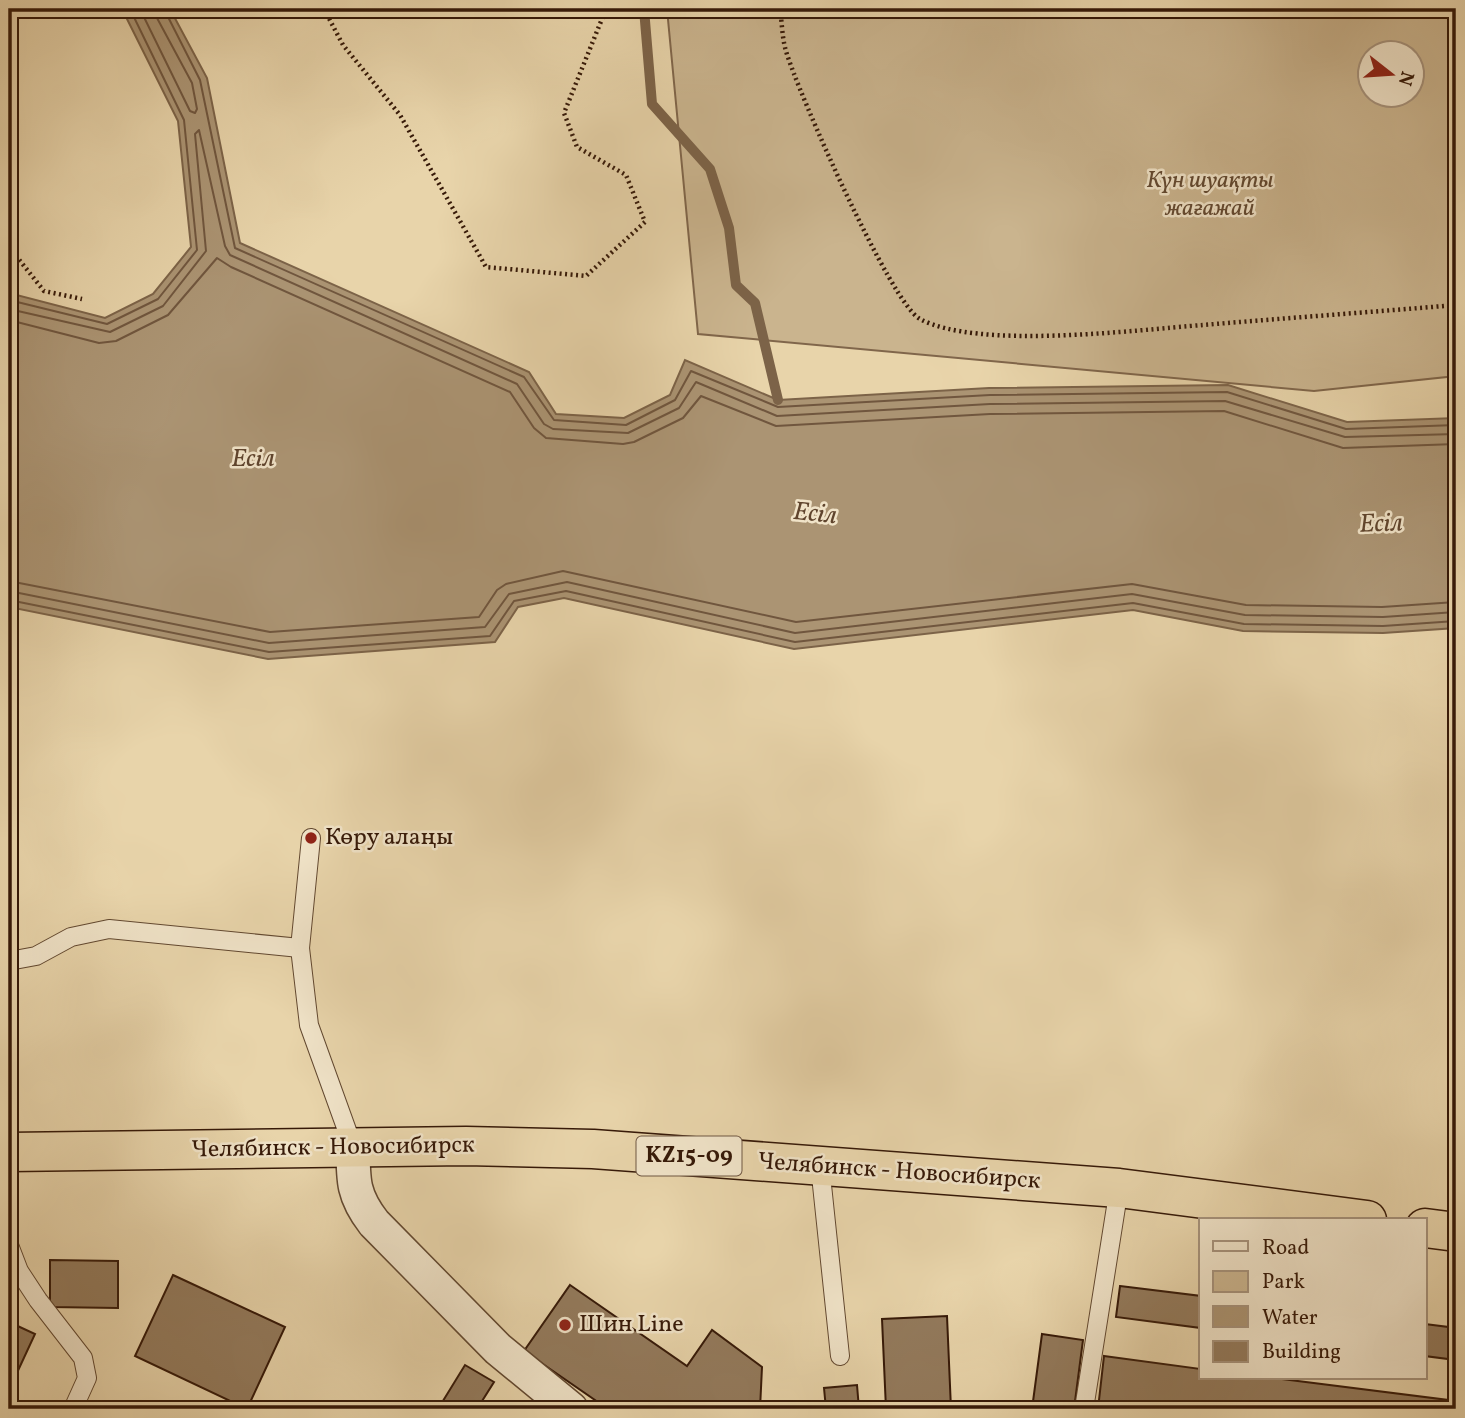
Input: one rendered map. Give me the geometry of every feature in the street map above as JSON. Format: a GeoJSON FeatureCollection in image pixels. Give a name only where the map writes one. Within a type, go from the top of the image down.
{"type":"FeatureCollection","features":[{"type":"Feature","properties":{"kind":"highway","name":"Челябинск - Новосибирск"},"geometry":{"type":"LineString","coordinates":[[9,1152],[353,1147],[593,1149],[1119,1188],[1352,1218]]}},
{"type":"Feature","properties":{"kind":"highway"},"geometry":{"type":"LineString","coordinates":[[1426,1228],[1456,1232]]}},
{"type":"Feature","properties":{"kind":"street"},"geometry":{"type":"LineString","coordinates":[[353,1147],[353,1185],[360,1205],[374,1223],[498,1349],[571,1409]]}},
{"type":"Feature","properties":{"kind":"lane"},"geometry":{"type":"LineString","coordinates":[[311,838],[300,948],[309,1025],[353,1147]]}},
{"type":"Feature","properties":{"kind":"lane"},"geometry":{"type":"LineString","coordinates":[[9,961],[36,956],[71,937],[109,929],[300,948]]}},
{"type":"Feature","properties":{"kind":"lane"},"geometry":{"type":"LineString","coordinates":[[820,1166],[840,1356]]}},
{"type":"Feature","properties":{"kind":"lane"},"geometry":{"type":"LineString","coordinates":[[1084,1409],[1119,1188]]}},
{"type":"Feature","properties":{"kind":"lane"},"geometry":{"type":"LineString","coordinates":[[9,1245],[19,1271],[83,1358],[87,1378],[73,1409]]}},
{"type":"Feature","properties":{"kind":"path"},"geometry":{"type":"LineString","coordinates":[[324,9],[343,45],[400,115],[486,267],[586,276],[645,222],[626,175],[577,147],[564,113],[606,9]]}},
{"type":"Feature","properties":{"kind":"path"},"geometry":{"type":"LineString","coordinates":[[780,9],[785,50],[832,161],[873,250],[899,296],[918,318],[952,330],[1022,335],[1090,334],[1456,305]]}},
{"type":"Feature","properties":{"kind":"path"},"geometry":{"type":"LineString","coordinates":[[9,247],[44,291],[82,299]]}},
{"type":"Feature","properties":{"kind":"green space","name":"Күн шуақты жағажай"},"geometry":{"type":"Polygon","coordinates":[[[667,9],[1456,9],[1456,376],[1314,391],[698,334],[667,9]]]}},
{"type":"Feature","properties":{"kind":"water","name":"Есіл"},"geometry":{"type":"Polygon","coordinates":[[[122,9],[170,9],[207,78],[240,243],[529,372],[556,414],[624,418],[670,395],[685,360],[778,400],[989,388],[1228,385],[1347,422],[1456,418],[1456,628],[1383,633],[1243,631],[1133,610],[794,649],[564,598],[518,607],[495,642],[268,659],[9,607],[9,293],[105,318],[153,294],[191,247],[178,121],[122,9]]]}},
{"type":"Feature","properties":{"kind":"building"},"geometry":{"type":"Polygon","coordinates":[[[50,1260],[118,1261],[118,1308],[50,1307],[50,1260]]]}},
{"type":"Feature","properties":{"kind":"building"},"geometry":{"type":"Polygon","coordinates":[[[173,1275],[285,1327],[247,1409],[135,1356],[173,1275]]]}},
{"type":"Feature","properties":{"kind":"building"},"geometry":{"type":"Polygon","coordinates":[[[570,1285],[687,1366],[712,1330],[762,1367],[760,1409],[608,1409],[524,1351],[570,1285]]]}},
{"type":"Feature","properties":{"kind":"building"},"geometry":{"type":"Polygon","coordinates":[[[1120,1286],[1199,1296],[1199,1328],[1116,1317],[1120,1286]]]}},
{"type":"Feature","properties":{"kind":"building"},"geometry":{"type":"Polygon","coordinates":[[[947,1316],[951,1409],[886,1409],[882,1319],[947,1316]]]}},
{"type":"Feature","properties":{"kind":"building"},"geometry":{"type":"Polygon","coordinates":[[[9,1322],[35,1334],[9,1390],[9,1322]]]}},
{"type":"Feature","properties":{"kind":"building"},"geometry":{"type":"Polygon","coordinates":[[[1426,1324],[1456,1328],[1456,1360],[1426,1356],[1426,1324]]]}},
{"type":"Feature","properties":{"kind":"building"},"geometry":{"type":"Polygon","coordinates":[[[1042,1334],[1083,1340],[1074,1409],[1032,1409],[1042,1334]]]}},
{"type":"Feature","properties":{"kind":"building"},"geometry":{"type":"Polygon","coordinates":[[[1104,1356],[1199,1369],[1199,1380],[1290,1380],[1456,1401],[1456,1409],[1098,1409],[1104,1356]]]}},
{"type":"Feature","properties":{"kind":"building"},"geometry":{"type":"Polygon","coordinates":[[[465,1365],[494,1382],[477,1409],[438,1409],[465,1365]]]}},
{"type":"Feature","properties":{"kind":"building"},"geometry":{"type":"Polygon","coordinates":[[[857,1385],[859,1409],[826,1409],[824,1388],[857,1385]]]}},
{"type":"Feature","properties":{"kind":"waterway"},"geometry":{"type":"LineString","coordinates":[[644,9],[652,104],[710,169],[729,228],[736,285],[755,303],[778,400]]}},
{"type":"Feature","properties":{"kind":"place","name":"Көру алаңы"},"geometry":{"type":"Point","coordinates":[311,838]}},
{"type":"Feature","properties":{"kind":"place","name":"Шин Line"},"geometry":{"type":"Point","coordinates":[565,1325]}}]}
